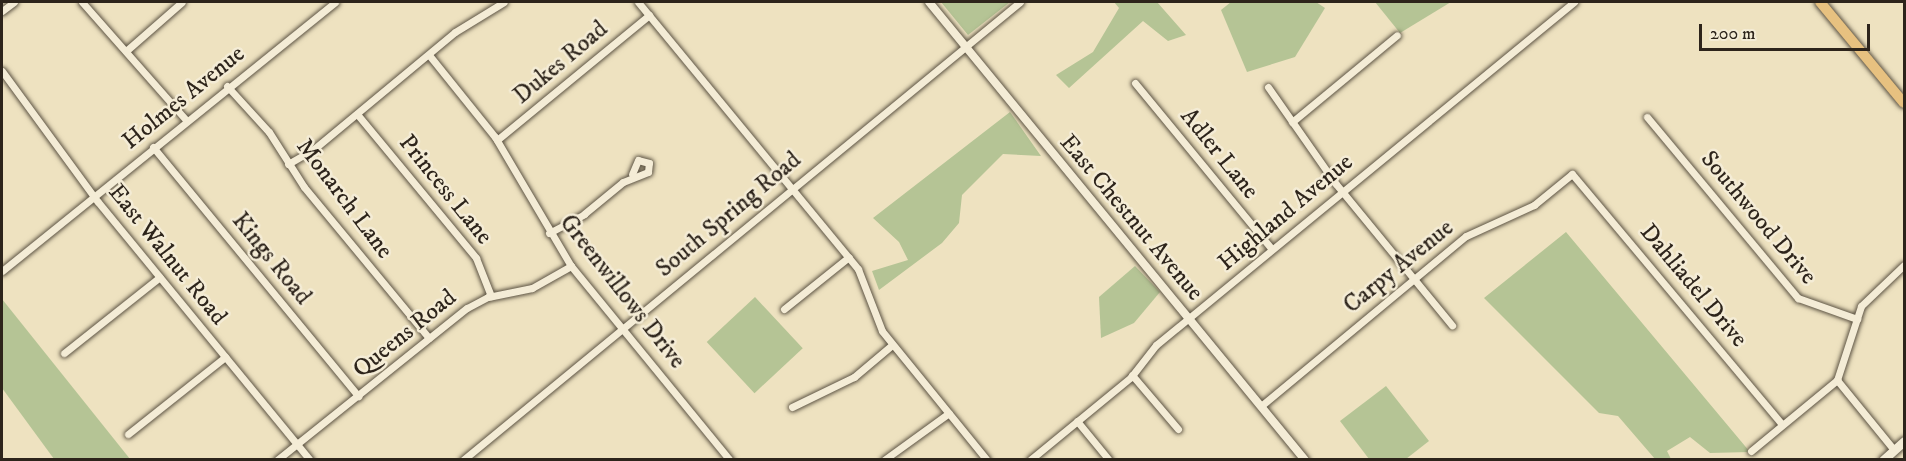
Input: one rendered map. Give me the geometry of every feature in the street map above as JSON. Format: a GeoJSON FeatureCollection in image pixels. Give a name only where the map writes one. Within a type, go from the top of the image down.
{"type":"FeatureCollection","features":[{"type":"Feature","properties":{"kind":"main road"},"geometry":{"type":"LineString","coordinates":[[1820,2],[1905,103]]}},
{"type":"Feature","properties":{"kind":"main road"},"geometry":{"type":"LineString","coordinates":[[1883,459],[1905,441]]}},
{"type":"Feature","properties":{"kind":"street"},"geometry":{"type":"LineString","coordinates":[[2,11],[14,2]]}},
{"type":"Feature","properties":{"kind":"street"},"geometry":{"type":"LineString","coordinates":[[82,2],[186,120]]}},
{"type":"Feature","properties":{"kind":"street"},"geometry":{"type":"LineString","coordinates":[[126,51],[182,2]]}},
{"type":"Feature","properties":{"kind":"street","name":"Holmes Avenue"},"geometry":{"type":"LineString","coordinates":[[2,272],[227,86],[335,2]]}},
{"type":"Feature","properties":{"kind":"street"},"geometry":{"type":"LineString","coordinates":[[288,164],[357,114],[478,15],[504,2]]}},
{"type":"Feature","properties":{"kind":"street"},"geometry":{"type":"LineString","coordinates":[[638,2],[849,257],[892,345],[987,459]]}},
{"type":"Feature","properties":{"kind":"street","name":"East Chestnut Avenue"},"geometry":{"type":"LineString","coordinates":[[929,2],[1305,459]]}},
{"type":"Feature","properties":{"kind":"street","name":"South Spring Road"},"geometry":{"type":"LineString","coordinates":[[465,459],[1020,2]]}},
{"type":"Feature","properties":{"kind":"street","name":"Highland Avenue"},"geometry":{"type":"LineString","coordinates":[[1030,459],[1132,375],[1150,351],[1574,2]]}},
{"type":"Feature","properties":{"kind":"street","name":"Dukes Road"},"geometry":{"type":"LineString","coordinates":[[497,140],[649,15]]}},
{"type":"Feature","properties":{"kind":"street"},"geometry":{"type":"LineString","coordinates":[[1292,122],[1397,35]]}},
{"type":"Feature","properties":{"kind":"street","name":"Greenwillows Drive"},"geometry":{"type":"LineString","coordinates":[[429,55],[497,140],[549,233],[572,266],[730,459]]}},
{"type":"Feature","properties":{"kind":"street","name":"East Walnut Road"},"geometry":{"type":"LineString","coordinates":[[2,71],[93,196],[310,459]]}},
{"type":"Feature","properties":{"kind":"street","name":"Adler Lane"},"geometry":{"type":"LineString","coordinates":[[1135,83],[1272,249]]}},
{"type":"Feature","properties":{"kind":"street","name":"Monarch Lane"},"geometry":{"type":"LineString","coordinates":[[227,86],[269,132],[288,164],[429,338]]}},
{"type":"Feature","properties":{"kind":"street"},"geometry":{"type":"LineString","coordinates":[[1268,87],[1342,192],[1452,325]]}},
{"type":"Feature","properties":{"kind":"street","name":"Princess Lane"},"geometry":{"type":"LineString","coordinates":[[357,114],[476,258],[491,296]]}},
{"type":"Feature","properties":{"kind":"street","name":"Southwood Drive"},"geometry":{"type":"LineString","coordinates":[[1647,117],[1798,298],[1857,319]]}},
{"type":"Feature","properties":{"kind":"street","name":"Kings Road"},"geometry":{"type":"LineString","coordinates":[[153,147],[358,396]]}},
{"type":"Feature","properties":{"kind":"street"},"geometry":{"type":"LineString","coordinates":[[549,233],[584,214],[623,182],[648,172],[649,163],[638,160],[632,174]]}},
{"type":"Feature","properties":{"kind":"street","name":"Carpy Avenue"},"geometry":{"type":"LineString","coordinates":[[1261,406],[1466,236],[1528,208],[1573,174]]}},
{"type":"Feature","properties":{"kind":"street","name":"Dahliadel Drive"},"geometry":{"type":"LineString","coordinates":[[1573,174],[1782,424]]}},
{"type":"Feature","properties":{"kind":"street"},"geometry":{"type":"LineString","coordinates":[[784,309],[849,257]]}},
{"type":"Feature","properties":{"kind":"street"},"geometry":{"type":"LineString","coordinates":[[1751,451],[1837,380],[1857,319],[1871,294],[1905,265]]}},
{"type":"Feature","properties":{"kind":"street","name":"Queens Road"},"geometry":{"type":"LineString","coordinates":[[277,459],[467,308],[491,296],[532,288],[572,266]]}},
{"type":"Feature","properties":{"kind":"street"},"geometry":{"type":"LineString","coordinates":[[64,353],[160,277]]}},
{"type":"Feature","properties":{"kind":"street"},"geometry":{"type":"LineString","coordinates":[[792,407],[854,377],[892,345]]}},
{"type":"Feature","properties":{"kind":"street"},"geometry":{"type":"LineString","coordinates":[[128,434],[225,357]]}},
{"type":"Feature","properties":{"kind":"street"},"geometry":{"type":"LineString","coordinates":[[1132,375],[1178,429]]}},
{"type":"Feature","properties":{"kind":"street"},"geometry":{"type":"LineString","coordinates":[[1837,380],[1894,450]]}},
{"type":"Feature","properties":{"kind":"street"},"geometry":{"type":"LineString","coordinates":[[884,459],[949,413]]}},
{"type":"Feature","properties":{"kind":"street"},"geometry":{"type":"LineString","coordinates":[[1077,421],[1109,459]]}},
{"type":"Feature","properties":{"kind":"green space"},"geometry":{"type":"Polygon","coordinates":[[[941,2],[1010,2],[968,35],[941,2]]]}},
{"type":"Feature","properties":{"kind":"green space"},"geometry":{"type":"Polygon","coordinates":[[[1114,2],[1157,2],[1186,35],[1168,41],[1143,21],[1069,88],[1056,75],[1093,52],[1119,8],[1114,2]]]}},
{"type":"Feature","properties":{"kind":"green space"},"geometry":{"type":"Polygon","coordinates":[[[1231,2],[1316,2],[1325,8],[1295,57],[1247,72],[1221,10],[1231,2]]]}},
{"type":"Feature","properties":{"kind":"green space"},"geometry":{"type":"Polygon","coordinates":[[[1375,2],[1451,2],[1400,33],[1375,2]]]}},
{"type":"Feature","properties":{"kind":"green space"},"geometry":{"type":"Polygon","coordinates":[[[1010,112],[1041,156],[1003,154],[962,195],[959,223],[942,243],[879,290],[872,271],[908,260],[899,242],[873,218],[1010,112]]]}},
{"type":"Feature","properties":{"kind":"green space"},"geometry":{"type":"Polygon","coordinates":[[[1566,232],[1750,452],[1710,453],[1690,437],[1667,451],[1671,459],[1655,459],[1618,416],[1599,413],[1484,298],[1566,232]]]}},
{"type":"Feature","properties":{"kind":"green space"},"geometry":{"type":"Polygon","coordinates":[[[1135,266],[1160,292],[1134,323],[1101,338],[1099,297],[1135,266]]]}},
{"type":"Feature","properties":{"kind":"green space"},"geometry":{"type":"Polygon","coordinates":[[[755,297],[803,348],[754,393],[707,342],[755,297]]]}},
{"type":"Feature","properties":{"kind":"green space"},"geometry":{"type":"Polygon","coordinates":[[[2,299],[130,459],[54,459],[2,388],[2,299]]]}},
{"type":"Feature","properties":{"kind":"green space"},"geometry":{"type":"Polygon","coordinates":[[[1386,386],[1429,441],[1406,459],[1369,459],[1340,421],[1386,386]]]}}]}
